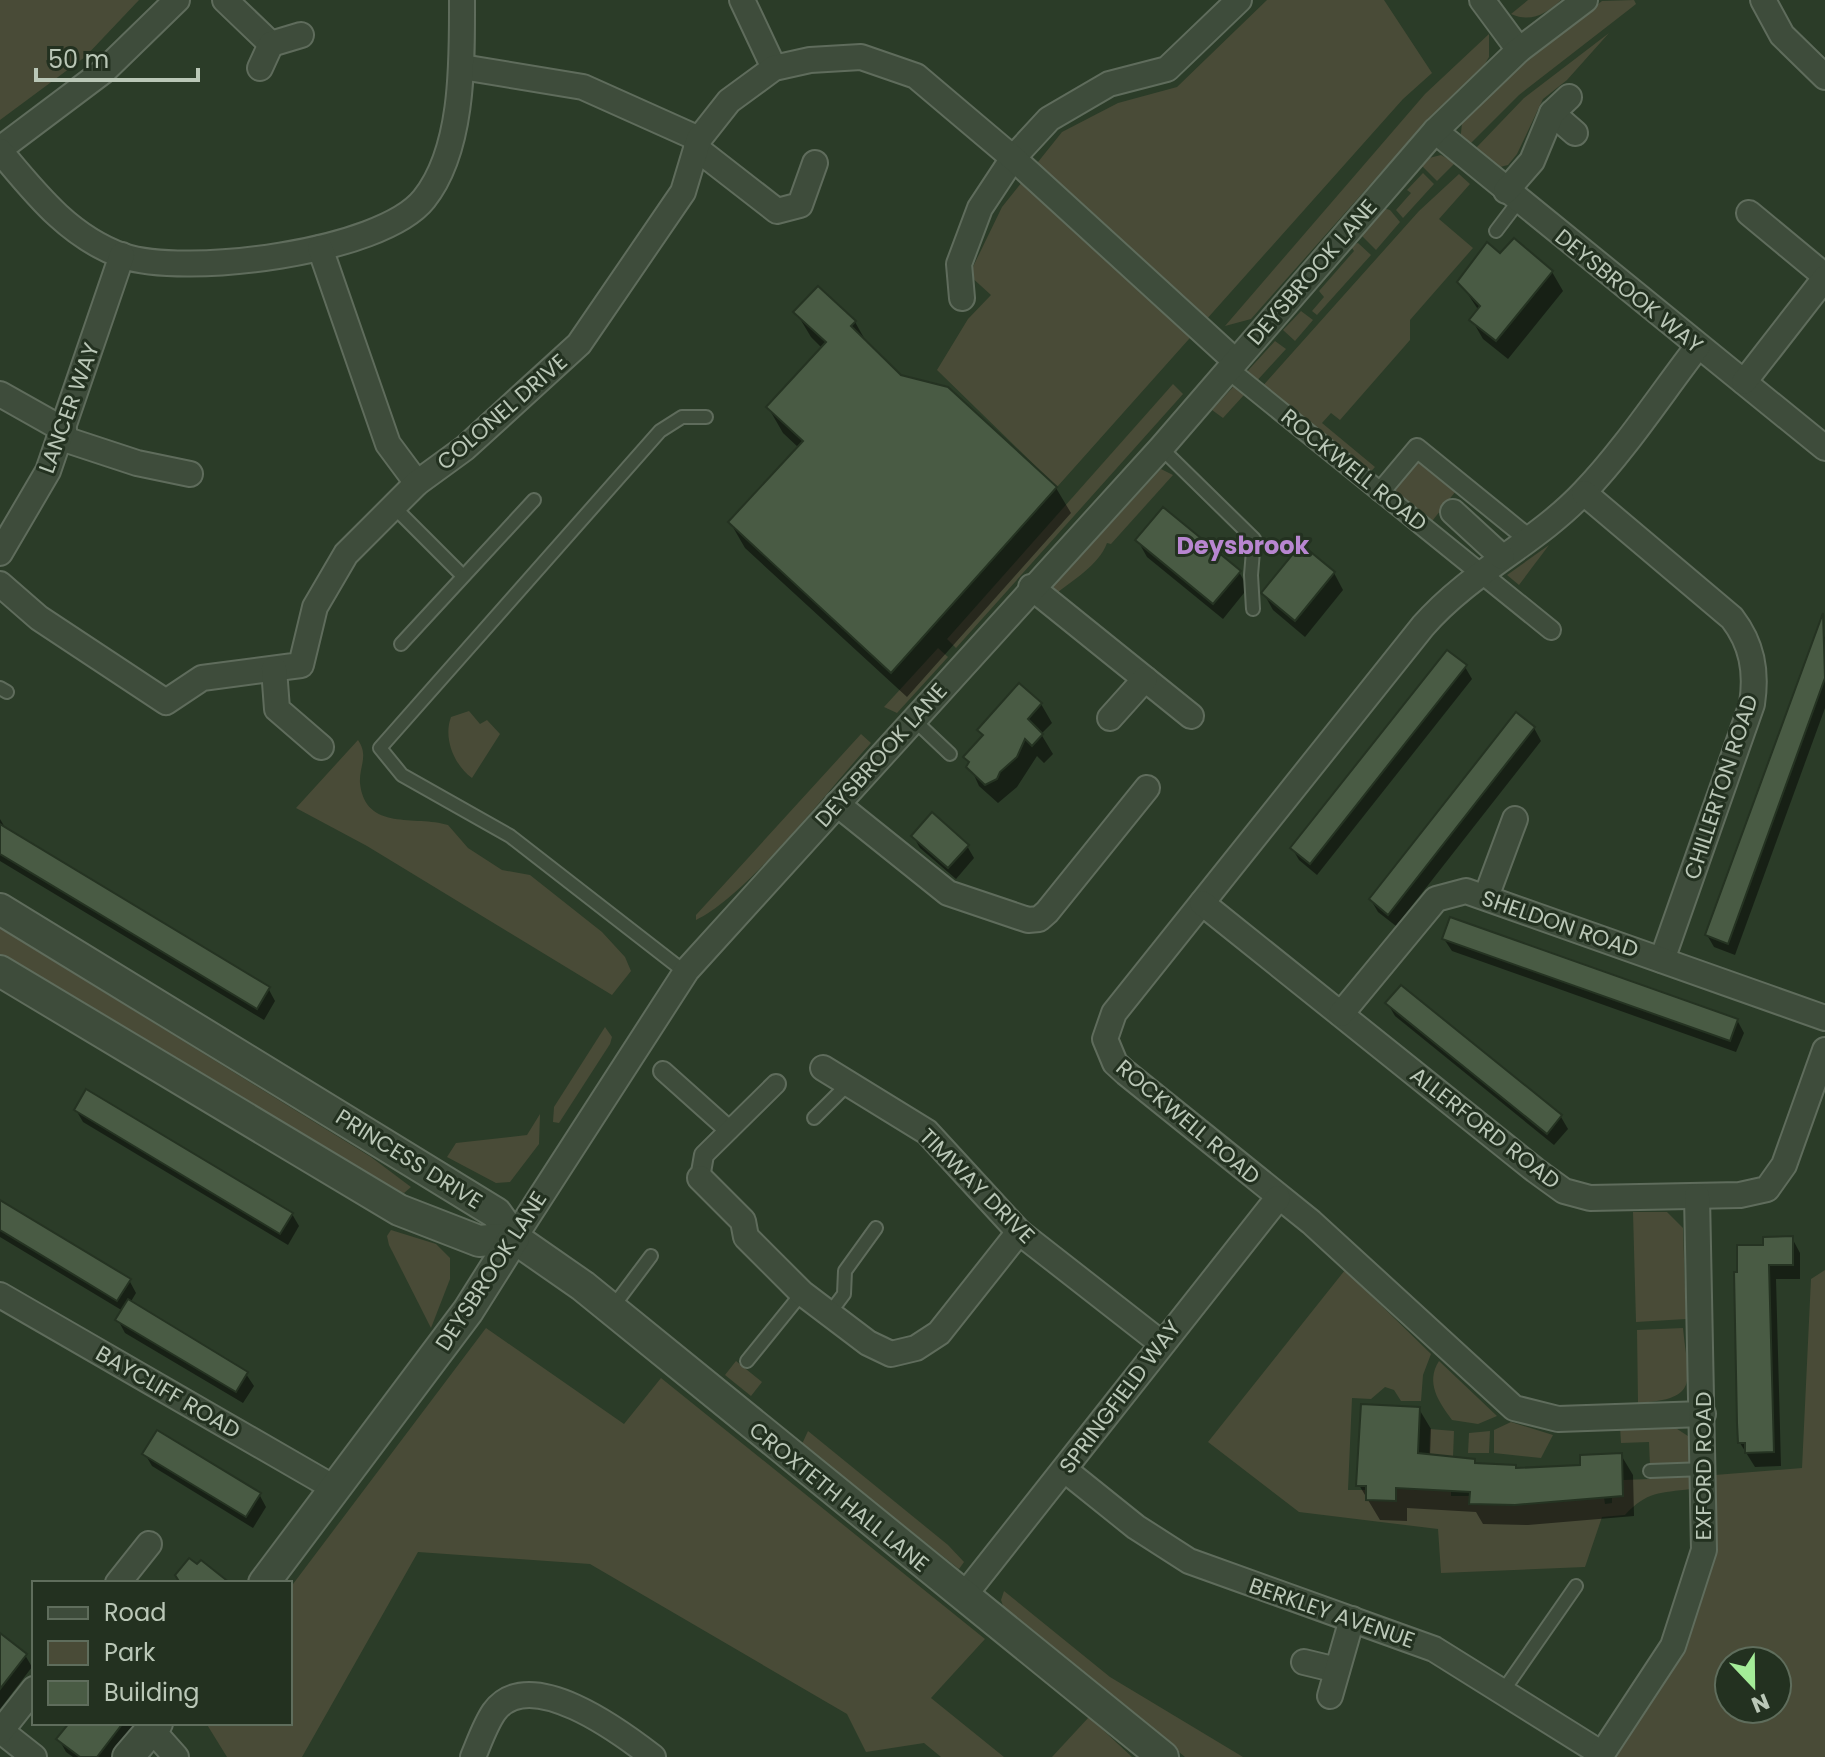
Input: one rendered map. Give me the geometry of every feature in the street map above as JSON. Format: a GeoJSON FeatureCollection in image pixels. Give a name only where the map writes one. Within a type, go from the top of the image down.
{"type":"FeatureCollection","features":[{"type":"Feature","properties":{"kind":"street"},"geometry":{"type":"LineString","coordinates":[[177,0],[105,70],[0,150],[40,199],[69,227],[122,255],[157,263],[232,262],[320,248],[383,228],[423,200],[447,157],[462,67],[462,0]]}},
{"type":"Feature","properties":{"kind":"street"},"geometry":{"type":"LineString","coordinates":[[225,0],[271,44]]}},
{"type":"Feature","properties":{"kind":"street"},"geometry":{"type":"LineString","coordinates":[[742,0],[774,68]]}},
{"type":"Feature","properties":{"kind":"street"},"geometry":{"type":"LineString","coordinates":[[1482,0],[1519,50]]}},
{"type":"Feature","properties":{"kind":"street","name":"DEYSBROOK LANE"},"geometry":{"type":"LineString","coordinates":[[266,1581],[468,1311],[685,972],[1031,587],[1161,448],[1435,131],[1519,50],[1585,0]]}},
{"type":"Feature","properties":{"kind":"street"},"geometry":{"type":"LineString","coordinates":[[1763,0],[1792,47],[1825,77]]}},
{"type":"Feature","properties":{"kind":"street"},"geometry":{"type":"LineString","coordinates":[[962,298],[959,264],[980,208],[1013,158],[1049,119],[1109,84],[1167,69],[1227,4]]}},
{"type":"Feature","properties":{"kind":"street"},"geometry":{"type":"LineString","coordinates":[[260,68],[271,44],[301,35]]}},
{"type":"Feature","properties":{"kind":"street","name":"COLONEL DRIVE"},"geometry":{"type":"LineString","coordinates":[[274,669],[301,665],[315,607],[346,554],[417,483],[465,448],[579,344],[683,192],[698,143],[729,101],[774,68],[810,60],[861,57],[916,76],[1013,158],[1231,364]]}},
{"type":"Feature","properties":{"kind":"street"},"geometry":{"type":"LineString","coordinates":[[462,67],[583,87],[698,143],[777,211],[800,205],[815,163]]}},
{"type":"Feature","properties":{"kind":"street"},"geometry":{"type":"LineString","coordinates":[[1512,197],[1560,105],[1575,133]]}},
{"type":"Feature","properties":{"kind":"street","name":"DEYSBROOK WAY"},"geometry":{"type":"LineString","coordinates":[[1435,131],[1512,197],[1825,448]]}},
{"type":"Feature","properties":{"kind":"street"},"geometry":{"type":"LineString","coordinates":[[1744,382],[1825,277],[1749,213]]}},
{"type":"Feature","properties":{"kind":"street"},"geometry":{"type":"LineString","coordinates":[[320,248],[388,444],[417,483]]}},
{"type":"Feature","properties":{"kind":"street","name":"LANCER WAY"},"geometry":{"type":"LineString","coordinates":[[0,553],[48,471],[122,255]]}},
{"type":"Feature","properties":{"kind":"street","name":"ROCKWELL ROAD"},"geometry":{"type":"LineString","coordinates":[[1698,346],[1584,493],[1529,539],[1480,572],[1423,626],[1114,1013],[1105,1039],[1115,1063],[1376,1278],[1514,1408],[1558,1419],[1703,1414]]}},
{"type":"Feature","properties":{"kind":"street","name":"ROCKWELL ROAD"},"geometry":{"type":"LineString","coordinates":[[1231,364],[1380,492],[1480,572]]}},
{"type":"Feature","properties":{"kind":"street"},"geometry":{"type":"LineString","coordinates":[[0,394],[63,434],[137,463],[190,474]]}},
{"type":"Feature","properties":{"kind":"street"},"geometry":{"type":"LineString","coordinates":[[1380,492],[1417,448],[1529,539]]}},
{"type":"Feature","properties":{"kind":"street","name":"CHILLERTON ROAD"},"geometry":{"type":"LineString","coordinates":[[1584,493],[1732,618],[1743,631],[1754,667],[1752,704],[1662,960]]}},
{"type":"Feature","properties":{"kind":"street","name":"ROCKWELL ROAD"},"geometry":{"type":"LineString","coordinates":[[1453,512],[1502,557]]}},
{"type":"Feature","properties":{"kind":"street"},"geometry":{"type":"LineString","coordinates":[[1480,572],[1551,630]]}},
{"type":"Feature","properties":{"kind":"street"},"geometry":{"type":"LineString","coordinates":[[0,584],[39,618],[166,702],[202,678],[274,669],[277,709],[321,747]]}},
{"type":"Feature","properties":{"kind":"street"},"geometry":{"type":"LineString","coordinates":[[1031,587],[1191,716]]}},
{"type":"Feature","properties":{"kind":"street"},"geometry":{"type":"LineString","coordinates":[[1110,718],[1145,679]]}},
{"type":"Feature","properties":{"kind":"street"},"geometry":{"type":"LineString","coordinates":[[837,804],[948,893],[1028,920],[1039,919],[1047,912],[1147,788]]}},
{"type":"Feature","properties":{"kind":"street"},"geometry":{"type":"LineString","coordinates":[[1486,897],[1515,819]]}},
{"type":"Feature","properties":{"kind":"street","name":"SHELDON ROAD"},"geometry":{"type":"LineString","coordinates":[[1341,1014],[1436,899],[1454,892],[1486,897],[1825,1018]]}},
{"type":"Feature","properties":{"kind":"street","name":"ALLERFORD ROAD"},"geometry":{"type":"LineString","coordinates":[[1202,903],[1564,1191],[1590,1198],[1754,1193],[1774,1183],[1784,1165],[1825,1050]]}},
{"type":"Feature","properties":{"kind":"street","name":"PRINCESS DRIVE"},"geometry":{"type":"LineString","coordinates":[[0,909],[429,1170],[496,1213],[514,1238]]}},
{"type":"Feature","properties":{"kind":"street","name":"PRINCESS DRIVE"},"geometry":{"type":"LineString","coordinates":[[0,971],[399,1210],[479,1241],[514,1238]]}},
{"type":"Feature","properties":{"kind":"street","name":"TIMWAY DRIVE"},"geometry":{"type":"LineString","coordinates":[[823,1068],[880,1100],[927,1132],[1019,1232],[1161,1343]]}},
{"type":"Feature","properties":{"kind":"street"},"geometry":{"type":"LineString","coordinates":[[663,1071],[729,1130]]}},
{"type":"Feature","properties":{"kind":"street"},"geometry":{"type":"LineString","coordinates":[[776,1084],[704,1155],[700,1178],[743,1221],[746,1237],[802,1293],[879,1351],[891,1354],[916,1348],[939,1333],[1019,1232]]}},
{"type":"Feature","properties":{"kind":"street"},"geometry":{"type":"LineString","coordinates":[[399,1210],[411,1210],[428,1201],[432,1194],[429,1170]]}},
{"type":"Feature","properties":{"kind":"street","name":"EXFORD ROAD"},"geometry":{"type":"LineString","coordinates":[[1601,1756],[1666,1657],[1692,1594],[1704,1550],[1705,1469],[1697,1196]]}},
{"type":"Feature","properties":{"kind":"street","name":"SPRINGFIELD WAY"},"geometry":{"type":"LineString","coordinates":[[963,1597],[1278,1198]]}},
{"type":"Feature","properties":{"kind":"street","name":"CROXTETH HALL LANE"},"geometry":{"type":"LineString","coordinates":[[514,1238],[583,1286],[1163,1757]]}},
{"type":"Feature","properties":{"kind":"street","name":"BAYCLIFF ROAD"},"geometry":{"type":"LineString","coordinates":[[3,1303],[336,1489]]}},
{"type":"Feature","properties":{"kind":"street","name":"BERKLEY AVENUE"},"geometry":{"type":"LineString","coordinates":[[1065,1470],[1136,1527],[1189,1561],[1434,1649],[1601,1756]]}},
{"type":"Feature","properties":{"kind":"street"},"geometry":{"type":"LineString","coordinates":[[120,1581],[149,1544]]}},
{"type":"Feature","properties":{"kind":"street"},"geometry":{"type":"LineString","coordinates":[[1330,1696],[1352,1619]]}},
{"type":"Feature","properties":{"kind":"street"},"geometry":{"type":"LineString","coordinates":[[1304,1662],[1337,1670]]}},
{"type":"Feature","properties":{"kind":"street"},"geometry":{"type":"LineString","coordinates":[[32,1691],[0,1731],[34,1757]]}},
{"type":"Feature","properties":{"kind":"street"},"geometry":{"type":"LineString","coordinates":[[473,1757],[495,1709],[518,1697],[544,1695],[605,1719],[653,1757]]}},
{"type":"Feature","properties":{"kind":"street"},"geometry":{"type":"LineString","coordinates":[[128,1757],[154,1726],[176,1757]]}},
{"type":"Feature","properties":{"kind":"lane"},"geometry":{"type":"LineString","coordinates":[[1496,231],[1512,197]]}},
{"type":"Feature","properties":{"kind":"lane"},"geometry":{"type":"LineString","coordinates":[[685,972],[510,836],[402,775],[380,748],[660,431],[682,417],[706,417]]}},
{"type":"Feature","properties":{"kind":"lane"},"geometry":{"type":"LineString","coordinates":[[1161,448],[1254,539],[1251,575],[1253,609]]}},
{"type":"Feature","properties":{"kind":"lane"},"geometry":{"type":"LineString","coordinates":[[401,644],[534,500]]}},
{"type":"Feature","properties":{"kind":"lane"},"geometry":{"type":"LineString","coordinates":[[394,507],[463,576]]}},
{"type":"Feature","properties":{"kind":"lane"},"geometry":{"type":"LineString","coordinates":[[913,719],[950,754]]}},
{"type":"Feature","properties":{"kind":"lane"},"geometry":{"type":"LineString","coordinates":[[814,1118],[848,1084]]}},
{"type":"Feature","properties":{"kind":"lane"},"geometry":{"type":"LineString","coordinates":[[829,1314],[844,1294],[845,1271],[876,1228]]}},
{"type":"Feature","properties":{"kind":"lane"},"geometry":{"type":"LineString","coordinates":[[611,1310],[651,1256]]}},
{"type":"Feature","properties":{"kind":"lane"},"geometry":{"type":"LineString","coordinates":[[747,1361],[802,1293]]}},
{"type":"Feature","properties":{"kind":"lane"},"geometry":{"type":"LineString","coordinates":[[1650,1471],[1705,1469]]}},
{"type":"Feature","properties":{"kind":"lane"},"geometry":{"type":"LineString","coordinates":[[1503,1691],[1576,1586]]}},
{"type":"Feature","properties":{"kind":"green space"},"geometry":{"type":"Polygon","coordinates":[[[0,0],[139,0],[85,57],[0,120],[0,0]]]}},
{"type":"Feature","properties":{"kind":"green space"},"geometry":{"type":"Polygon","coordinates":[[[1267,0],[1384,0],[1432,73],[1403,99],[1057,487],[937,370],[968,319],[991,295],[969,275],[1002,207],[1062,132],[1118,103],[1177,87],[1267,0]]]}},
{"type":"Feature","properties":{"kind":"green space"},"geometry":{"type":"Polygon","coordinates":[[[1528,0],[1561,0],[1538,16],[1525,18],[1511,14],[1528,0]]]}},
{"type":"Feature","properties":{"kind":"green space"},"geometry":{"type":"Polygon","coordinates":[[[1634,0],[1636,4],[1519,95],[1466,148],[1460,143],[1462,123],[1534,54],[1602,1],[1634,0]]]}},
{"type":"Feature","properties":{"kind":"green space"},"geometry":{"type":"Polygon","coordinates":[[[1609,33],[1567,80],[1543,99],[1517,154],[1508,165],[1500,167],[1476,148],[1524,98],[1609,33]]]}},
{"type":"Feature","properties":{"kind":"green space"},"geometry":{"type":"Polygon","coordinates":[[[1489,34],[1489,57],[1482,69],[1383,170],[1251,319],[1225,326],[1425,94],[1489,34]]]}},
{"type":"Feature","properties":{"kind":"green space"},"geometry":{"type":"Polygon","coordinates":[[[1441,155],[1455,163],[1437,181],[1422,166],[1429,158],[1441,155]]]}},
{"type":"Feature","properties":{"kind":"green space"},"geometry":{"type":"Polygon","coordinates":[[[1423,173],[1434,184],[1403,218],[1396,210],[1411,193],[1407,190],[1423,173]]]}},
{"type":"Feature","properties":{"kind":"green space"},"geometry":{"type":"Polygon","coordinates":[[[1459,174],[1470,184],[1439,219],[1473,248],[1410,320],[1410,340],[1340,420],[1331,413],[1322,423],[1375,467],[1367,476],[1260,389],[1419,211],[1459,174]]]}},
{"type":"Feature","properties":{"kind":"green space"},"geometry":{"type":"Polygon","coordinates":[[[1383,208],[1390,210],[1400,222],[1376,250],[1360,234],[1383,208]]]}},
{"type":"Feature","properties":{"kind":"green space"},"geometry":{"type":"Polygon","coordinates":[[[1358,243],[1371,255],[1317,315],[1312,311],[1324,297],[1319,291],[1354,251],[1350,245],[1358,243]]]}},
{"type":"Feature","properties":{"kind":"green space"},"geometry":{"type":"Polygon","coordinates":[[[1301,311],[1313,320],[1295,341],[1283,330],[1301,311]]]}},
{"type":"Feature","properties":{"kind":"green space"},"geometry":{"type":"Polygon","coordinates":[[[1275,341],[1286,349],[1223,418],[1212,410],[1275,341]]]}},
{"type":"Feature","properties":{"kind":"green space"},"geometry":{"type":"Polygon","coordinates":[[[1173,384],[1183,394],[956,648],[947,639],[1173,384]]]}},
{"type":"Feature","properties":{"kind":"green space"},"geometry":{"type":"Polygon","coordinates":[[[1415,454],[1459,487],[1429,525],[1385,491],[1415,454]]]}},
{"type":"Feature","properties":{"kind":"green space"},"geometry":{"type":"Polygon","coordinates":[[[1161,469],[1173,475],[1111,544],[1107,543],[1092,565],[1053,596],[1054,585],[1161,469]]]}},
{"type":"Feature","properties":{"kind":"green space"},"geometry":{"type":"Polygon","coordinates":[[[1549,545],[1519,585],[1507,575],[1549,545]]]}},
{"type":"Feature","properties":{"kind":"green space"},"geometry":{"type":"Polygon","coordinates":[[[938,648],[948,657],[897,713],[884,707],[938,648]]]}},
{"type":"Feature","properties":{"kind":"green space"},"geometry":{"type":"Polygon","coordinates":[[[469,711],[480,724],[487,720],[500,734],[472,778],[455,759],[448,734],[451,717],[469,711]]]}},
{"type":"Feature","properties":{"kind":"green space"},"geometry":{"type":"Polygon","coordinates":[[[861,734],[871,743],[787,839],[739,888],[696,920],[696,915],[861,734]]]}},
{"type":"Feature","properties":{"kind":"green space"},"geometry":{"type":"Polygon","coordinates":[[[358,740],[363,756],[360,783],[371,809],[394,819],[448,825],[468,848],[502,870],[530,875],[602,932],[625,957],[631,971],[612,995],[367,846],[296,808],[358,740]]]}},
{"type":"Feature","properties":{"kind":"green space"},"geometry":{"type":"Polygon","coordinates":[[[0,928],[371,1157],[411,1187],[404,1193],[379,1185],[0,955],[0,928]]]}},
{"type":"Feature","properties":{"kind":"green space"},"geometry":{"type":"Polygon","coordinates":[[[605,1027],[612,1037],[610,1044],[559,1123],[553,1122],[554,1107],[605,1027]]]}},
{"type":"Feature","properties":{"kind":"green space"},"geometry":{"type":"Polygon","coordinates":[[[540,1114],[539,1144],[510,1182],[496,1183],[447,1157],[456,1143],[527,1135],[540,1114]]]}},
{"type":"Feature","properties":{"kind":"green space"},"geometry":{"type":"Polygon","coordinates":[[[1633,1212],[1667,1212],[1683,1228],[1686,1319],[1636,1322],[1633,1212]]]}},
{"type":"Feature","properties":{"kind":"green space"},"geometry":{"type":"Polygon","coordinates":[[[391,1230],[436,1244],[450,1258],[450,1279],[431,1328],[389,1245],[387,1236],[391,1230]]]}},
{"type":"Feature","properties":{"kind":"green space"},"geometry":{"type":"Polygon","coordinates":[[[1345,1270],[1431,1354],[1423,1375],[1421,1401],[1401,1401],[1394,1390],[1385,1387],[1371,1399],[1352,1398],[1348,1490],[1366,1490],[1366,1500],[1396,1501],[1396,1488],[1451,1491],[1451,1496],[1469,1496],[1470,1504],[1515,1505],[1604,1497],[1605,1504],[1612,1503],[1612,1497],[1623,1496],[1623,1480],[1650,1479],[1650,1475],[1690,1474],[1691,1489],[1655,1494],[1640,1501],[1625,1515],[1602,1517],[1585,1567],[1441,1573],[1438,1529],[1299,1512],[1208,1442],[1345,1270]]]}},
{"type":"Feature","properties":{"kind":"green space"},"geometry":{"type":"Polygon","coordinates":[[[1825,1270],[1825,1757],[1612,1757],[1715,1537],[1715,1475],[1802,1468],[1811,1279],[1825,1270]]]}},
{"type":"Feature","properties":{"kind":"green space"},"geometry":{"type":"Polygon","coordinates":[[[486,1328],[624,1424],[661,1378],[985,1639],[931,1698],[1004,1757],[941,1757],[924,1743],[866,1752],[847,1714],[590,1564],[418,1552],[302,1757],[227,1757],[207,1725],[292,1725],[292,1585],[486,1328]]]}},
{"type":"Feature","properties":{"kind":"green space"},"geometry":{"type":"Polygon","coordinates":[[[1683,1328],[1688,1374],[1682,1391],[1659,1401],[1638,1403],[1637,1330],[1683,1328]]]}},
{"type":"Feature","properties":{"kind":"green space"},"geometry":{"type":"Polygon","coordinates":[[[736,1361],[762,1382],[751,1396],[725,1375],[736,1361]]]}},
{"type":"Feature","properties":{"kind":"green space"},"geometry":{"type":"Polygon","coordinates":[[[1439,1361],[1497,1416],[1478,1424],[1452,1420],[1435,1392],[1433,1377],[1439,1361]]]}},
{"type":"Feature","properties":{"kind":"green space"},"geometry":{"type":"Polygon","coordinates":[[[1511,1422],[1553,1435],[1541,1458],[1494,1453],[1494,1430],[1511,1422]]]}},
{"type":"Feature","properties":{"kind":"green space"},"geometry":{"type":"Polygon","coordinates":[[[1671,1425],[1691,1438],[1695,1462],[1650,1466],[1649,1442],[1621,1443],[1620,1426],[1671,1425]]]}},
{"type":"Feature","properties":{"kind":"green space"},"geometry":{"type":"Polygon","coordinates":[[[1430,1429],[1454,1431],[1453,1457],[1429,1464],[1430,1429]]]}},
{"type":"Feature","properties":{"kind":"green space"},"geometry":{"type":"Polygon","coordinates":[[[808,1431],[948,1545],[964,1562],[959,1569],[806,1448],[802,1444],[808,1431]]]}},
{"type":"Feature","properties":{"kind":"green space"},"geometry":{"type":"Polygon","coordinates":[[[1490,1431],[1489,1453],[1468,1453],[1469,1433],[1490,1431]]]}},
{"type":"Feature","properties":{"kind":"green space"},"geometry":{"type":"Polygon","coordinates":[[[1004,1591],[1110,1677],[1243,1757],[1185,1757],[1093,1681],[1007,1617],[1001,1600],[1004,1591]]]}},
{"type":"Feature","properties":{"kind":"green space"},"geometry":{"type":"Polygon","coordinates":[[[1089,1717],[1132,1757],[1052,1757],[1089,1717]]]}},
{"type":"Feature","properties":{"kind":"building"},"geometry":{"type":"Polygon","coordinates":[[[1514,238],[1553,271],[1496,341],[1469,320],[1480,306],[1457,282],[1487,242],[1500,253],[1514,238]]]}},
{"type":"Feature","properties":{"kind":"building"},"geometry":{"type":"Polygon","coordinates":[[[818,286],[856,321],[851,326],[901,375],[948,387],[1057,487],[891,673],[728,522],[803,441],[766,407],[826,342],[793,312],[818,286]]]}},
{"type":"Feature","properties":{"kind":"building"},"geometry":{"type":"Polygon","coordinates":[[[1163,507],[1241,571],[1213,604],[1135,540],[1163,507]]]}},
{"type":"Feature","properties":{"kind":"building"},"geometry":{"type":"Polygon","coordinates":[[[1301,544],[1335,572],[1295,621],[1261,593],[1301,544]]]}},
{"type":"Feature","properties":{"kind":"building"},"geometry":{"type":"Polygon","coordinates":[[[1823,613],[1825,678],[1728,944],[1705,935],[1823,613]]]}},
{"type":"Feature","properties":{"kind":"building"},"geometry":{"type":"Polygon","coordinates":[[[1447,650],[1467,665],[1310,864],[1290,848],[1447,650]]]}},
{"type":"Feature","properties":{"kind":"building"},"geometry":{"type":"Polygon","coordinates":[[[1019,683],[1042,703],[1028,719],[1043,734],[1032,746],[1025,739],[1017,757],[1000,772],[997,779],[985,785],[966,767],[969,762],[963,757],[983,735],[977,730],[1019,683]]]}},
{"type":"Feature","properties":{"kind":"building"},"geometry":{"type":"Polygon","coordinates":[[[1516,712],[1535,727],[1388,915],[1369,899],[1516,712]]]}},
{"type":"Feature","properties":{"kind":"building"},"geometry":{"type":"Polygon","coordinates":[[[932,812],[969,845],[948,868],[911,836],[932,812]]]}},
{"type":"Feature","properties":{"kind":"building"},"geometry":{"type":"Polygon","coordinates":[[[0,824],[270,987],[257,1009],[0,854],[0,824]]]}},
{"type":"Feature","properties":{"kind":"building"},"geometry":{"type":"Polygon","coordinates":[[[1450,917],[1738,1019],[1730,1041],[1442,939],[1450,917]]]}},
{"type":"Feature","properties":{"kind":"building"},"geometry":{"type":"Polygon","coordinates":[[[1401,985],[1562,1115],[1547,1134],[1385,1003],[1401,985]]]}},
{"type":"Feature","properties":{"kind":"building"},"geometry":{"type":"Polygon","coordinates":[[[86,1089],[293,1213],[280,1234],[74,1110],[86,1089]]]}},
{"type":"Feature","properties":{"kind":"building"},"geometry":{"type":"Polygon","coordinates":[[[0,1200],[131,1279],[117,1301],[0,1230],[0,1200]]]}},
{"type":"Feature","properties":{"kind":"building"},"geometry":{"type":"Polygon","coordinates":[[[1793,1236],[1793,1265],[1769,1265],[1774,1452],[1745,1453],[1745,1443],[1738,1443],[1737,1423],[1734,1272],[1737,1272],[1737,1245],[1763,1245],[1763,1237],[1793,1236]]]}},
{"type":"Feature","properties":{"kind":"building"},"geometry":{"type":"Polygon","coordinates":[[[128,1299],[248,1372],[236,1392],[115,1320],[128,1299]]]}},
{"type":"Feature","properties":{"kind":"building"},"geometry":{"type":"Polygon","coordinates":[[[1361,1404],[1420,1407],[1418,1453],[1475,1459],[1475,1463],[1516,1465],[1516,1468],[1580,1465],[1580,1455],[1622,1453],[1623,1496],[1515,1505],[1469,1504],[1470,1492],[1396,1488],[1396,1501],[1366,1500],[1366,1486],[1356,1486],[1361,1404]]]}},
{"type":"Feature","properties":{"kind":"building"},"geometry":{"type":"Polygon","coordinates":[[[157,1430],[261,1493],[246,1517],[142,1454],[157,1430]]]}},
{"type":"Feature","properties":{"kind":"building"},"geometry":{"type":"Polygon","coordinates":[[[189,1558],[197,1564],[201,1560],[227,1581],[179,1581],[175,1575],[189,1558]]]}},
{"type":"Feature","properties":{"kind":"building"},"geometry":{"type":"Polygon","coordinates":[[[0,1633],[27,1654],[0,1689],[0,1633]]]}},
{"type":"Feature","properties":{"kind":"building"},"geometry":{"type":"Polygon","coordinates":[[[67,1725],[121,1725],[97,1757],[80,1757],[56,1739],[67,1725]]]}},
{"type":"Feature","properties":{"kind":"district","name":"Deysbrook"},"geometry":{"type":"Point","coordinates":[1243,545]}}]}
